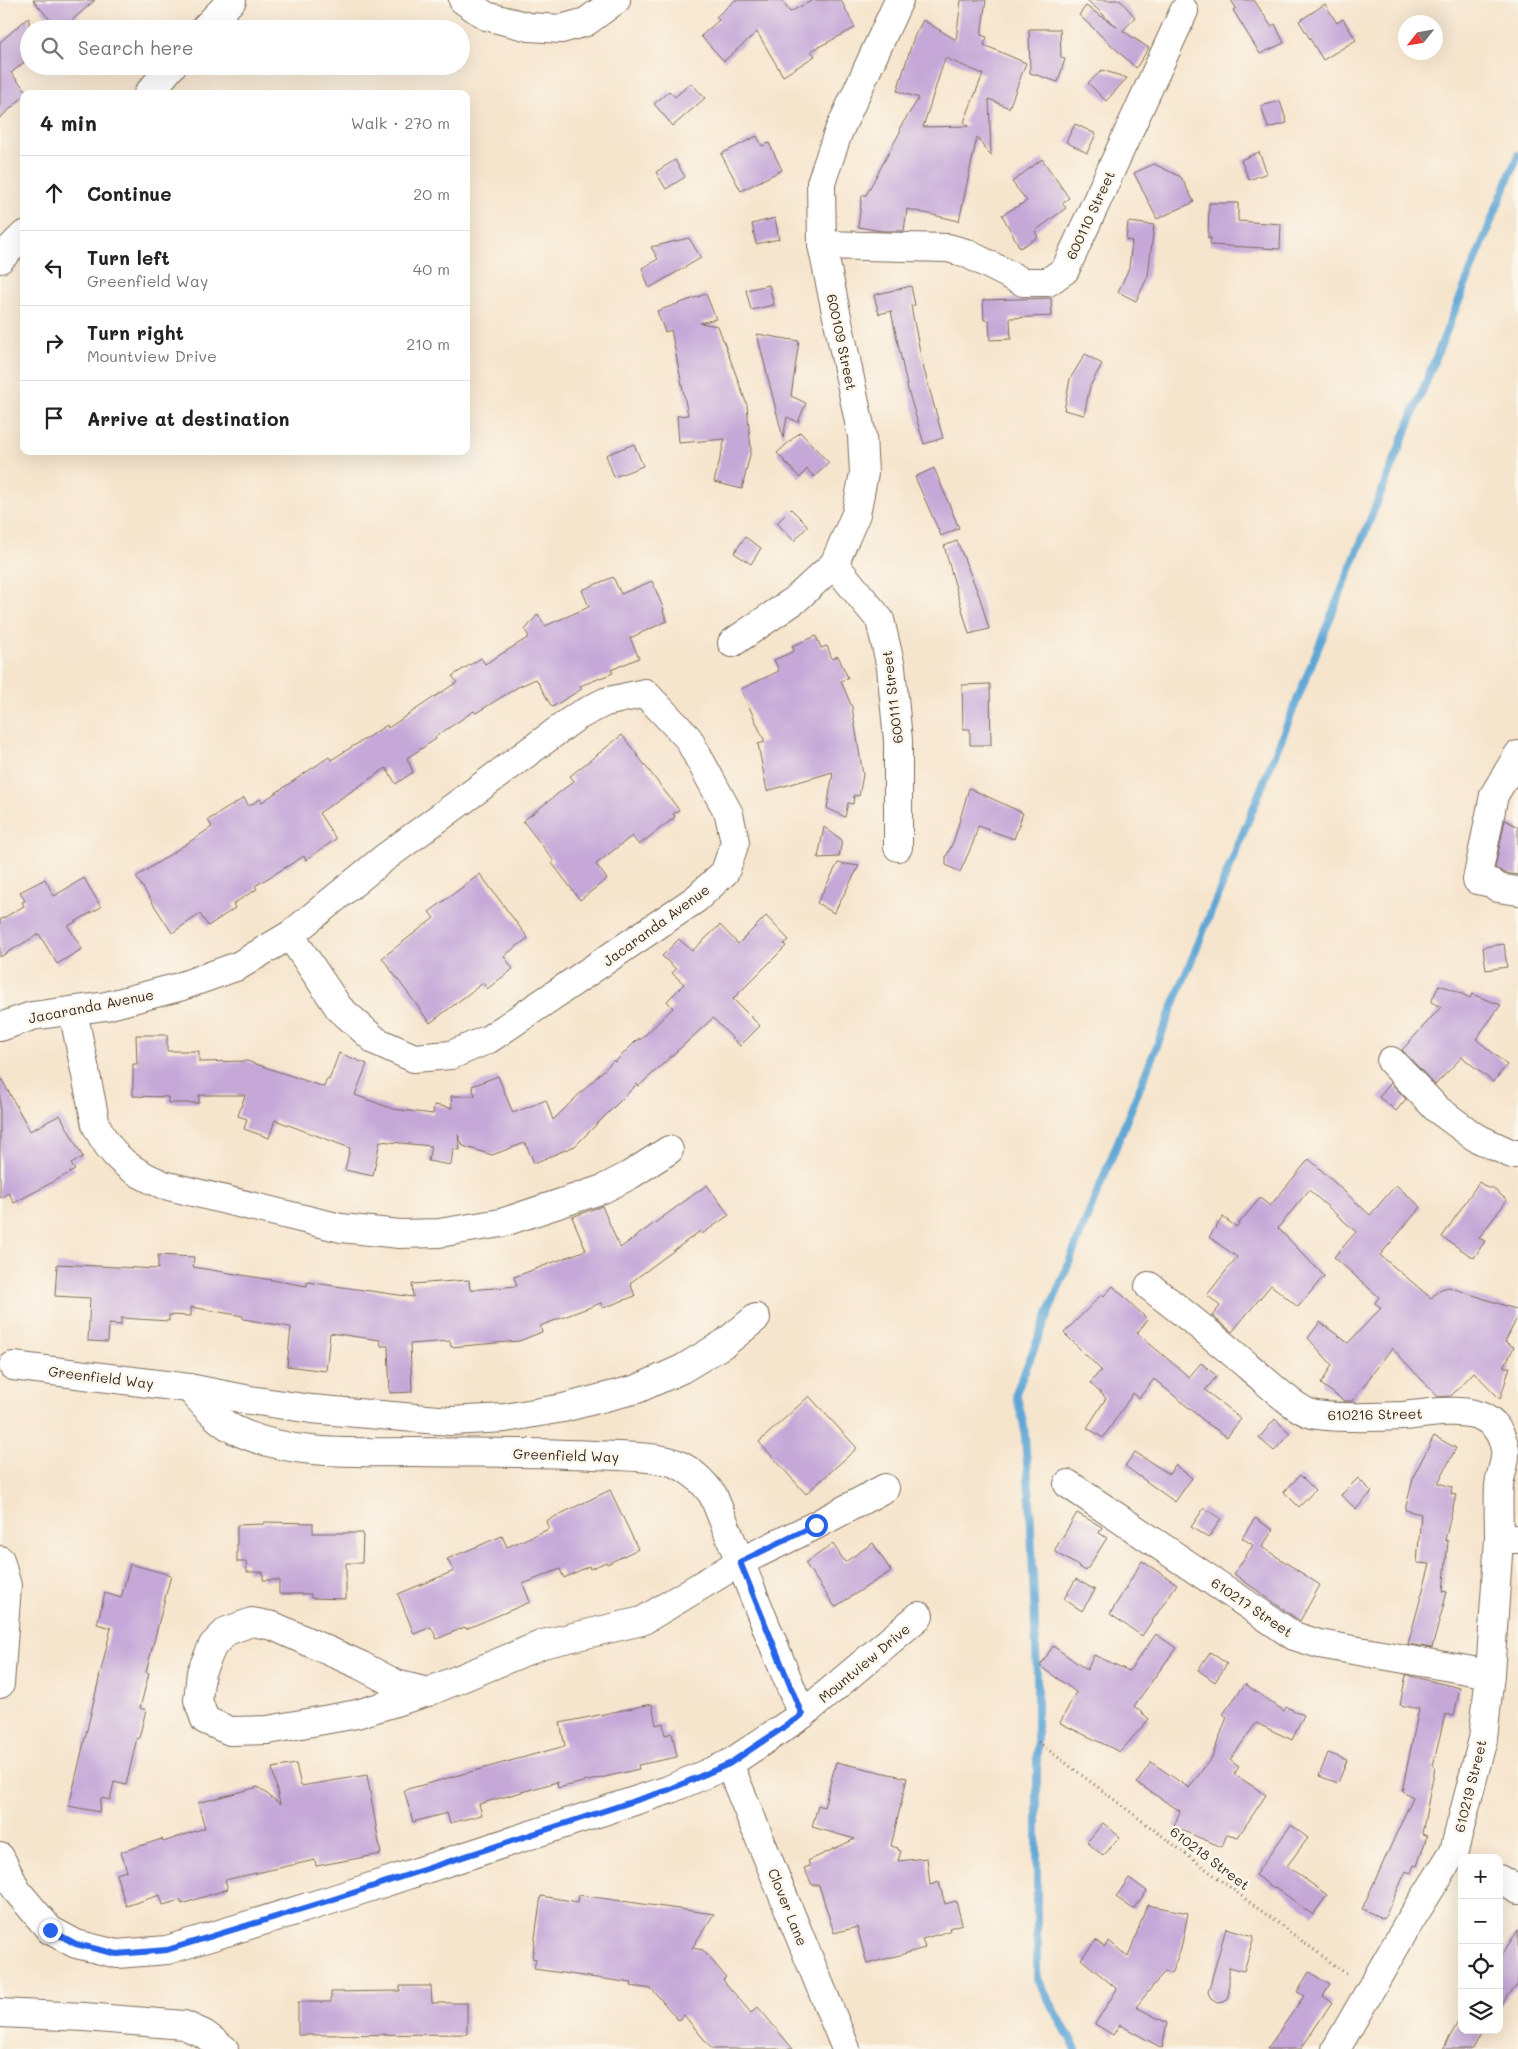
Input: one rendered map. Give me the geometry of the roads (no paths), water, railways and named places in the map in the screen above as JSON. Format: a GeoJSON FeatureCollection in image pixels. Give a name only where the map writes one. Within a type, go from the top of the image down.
{"type":"FeatureCollection","features":[{"type":"Feature","properties":{"kind":"street"},"geometry":{"type":"LineString","coordinates":[[213,20],[232,0]]}},
{"type":"Feature","properties":{"kind":"street"},"geometry":{"type":"LineString","coordinates":[[463,0],[486,16],[529,26],[561,29],[586,22],[616,0]]}},
{"type":"Feature","properties":{"kind":"street","name":"600109 Street"},"geometry":{"type":"LineString","coordinates":[[732,643],[796,600],[834,564],[856,514],[864,473],[862,436],[822,245],[821,183],[838,133],[899,0]]}},
{"type":"Feature","properties":{"kind":"street","name":"600110 Street"},"geometry":{"type":"LineString","coordinates":[[822,245],[948,248],[966,253],[1023,282],[1048,282],[1065,270],[1184,11]]}},
{"type":"Feature","properties":{"kind":"street"},"geometry":{"type":"LineString","coordinates":[[151,90],[164,75]]}},
{"type":"Feature","properties":{"kind":"street"},"geometry":{"type":"LineString","coordinates":[[0,259],[20,239]]}},
{"type":"Feature","properties":{"kind":"street","name":"600111 Street"},"geometry":{"type":"LineString","coordinates":[[834,564],[880,620],[891,668],[898,740],[898,847]]}},
{"type":"Feature","properties":{"kind":"street","name":"Jacaranda Avenue"},"geometry":{"type":"LineString","coordinates":[[0,1027],[32,1016],[106,1006],[179,988],[238,966],[290,935],[383,859],[576,717],[605,702],[645,693],[688,738],[729,814],[735,842],[726,872],[696,899],[489,1039],[451,1055],[414,1058],[376,1041],[339,1008],[290,935]]}},
{"type":"Feature","properties":{"kind":"street"},"geometry":{"type":"LineString","coordinates":[[1518,754],[1494,795],[1476,880],[1492,883],[1498,888],[1518,891]]}},
{"type":"Feature","properties":{"kind":"street"},"geometry":{"type":"LineString","coordinates":[[73,1011],[96,1125],[103,1141],[123,1163],[164,1185],[332,1226],[400,1234],[439,1233],[501,1223],[603,1189],[630,1175],[669,1150]]}},
{"type":"Feature","properties":{"kind":"street"},"geometry":{"type":"LineString","coordinates":[[1391,1061],[1437,1109],[1475,1137],[1512,1154],[1518,1154]]}},
{"type":"Feature","properties":{"kind":"street","name":"610216 Street"},"geometry":{"type":"LineString","coordinates":[[1149,1286],[1274,1388],[1309,1413],[1342,1416],[1402,1416],[1457,1410],[1479,1416],[1491,1423],[1501,1434],[1506,1452],[1499,1486],[1509,1539]]}},
{"type":"Feature","properties":{"kind":"street","name":"Greenfield Way"},"geometry":{"type":"LineString","coordinates":[[13,1366],[189,1388],[311,1409],[450,1421],[505,1418],[563,1408],[637,1389],[682,1369],[725,1343],[756,1318]]}},
{"type":"Feature","properties":{"kind":"street","name":"Greenfield Way"},"geometry":{"type":"LineString","coordinates":[[189,1388],[210,1412],[232,1428],[258,1439],[299,1449],[350,1452],[552,1453],[635,1457],[675,1463],[699,1477],[713,1496],[802,1715]]}},
{"type":"Feature","properties":{"kind":"street","name":"610217 Street"},"geometry":{"type":"LineString","coordinates":[[1068,1484],[1294,1636],[1319,1644],[1490,1674]]}},
{"type":"Feature","properties":{"kind":"street"},"geometry":{"type":"LineString","coordinates":[[428,1692],[396,1684],[360,1665],[273,1626],[252,1622],[227,1631],[213,1645],[201,1672],[198,1700],[206,1720],[230,1731],[268,1730],[357,1714],[428,1692],[543,1644],[642,1622],[740,1562],[816,1525],[885,1488]]}},
{"type":"Feature","properties":{"kind":"street","name":"610219 Street"},"geometry":{"type":"LineString","coordinates":[[1459,1854],[1483,1739],[1509,1539]]}},
{"type":"Feature","properties":{"kind":"street"},"geometry":{"type":"LineString","coordinates":[[0,1560],[7,1586],[0,1684]]}},
{"type":"Feature","properties":{"kind":"street","name":"Mountview Drive"},"geometry":{"type":"LineString","coordinates":[[0,1857],[17,1892],[50,1930],[76,1944],[117,1954],[167,1950],[334,1899],[668,1790],[729,1764],[802,1715],[919,1616]]}},
{"type":"Feature","properties":{"kind":"street","name":"Clover Lane"},"geometry":{"type":"LineString","coordinates":[[729,1764],[846,2049]]}},
{"type":"Feature","properties":{"kind":"street","name":"610219 Street"},"geometry":{"type":"LineString","coordinates":[[1336,2049],[1369,1990],[1458,1856]]}},
{"type":"Feature","properties":{"kind":"street"},"geometry":{"type":"LineString","coordinates":[[1503,1881],[1518,1890]]}},
{"type":"Feature","properties":{"kind":"street"},"geometry":{"type":"LineString","coordinates":[[0,2013],[184,2025],[204,2034],[224,2049]]}},
{"type":"Feature","properties":{"kind":"waterway"},"geometry":{"type":"LineString","coordinates":[[1076,2049],[1037,1979],[1037,1675],[1030,1501],[1024,1426],[1016,1393],[1518,155]]}}]}
